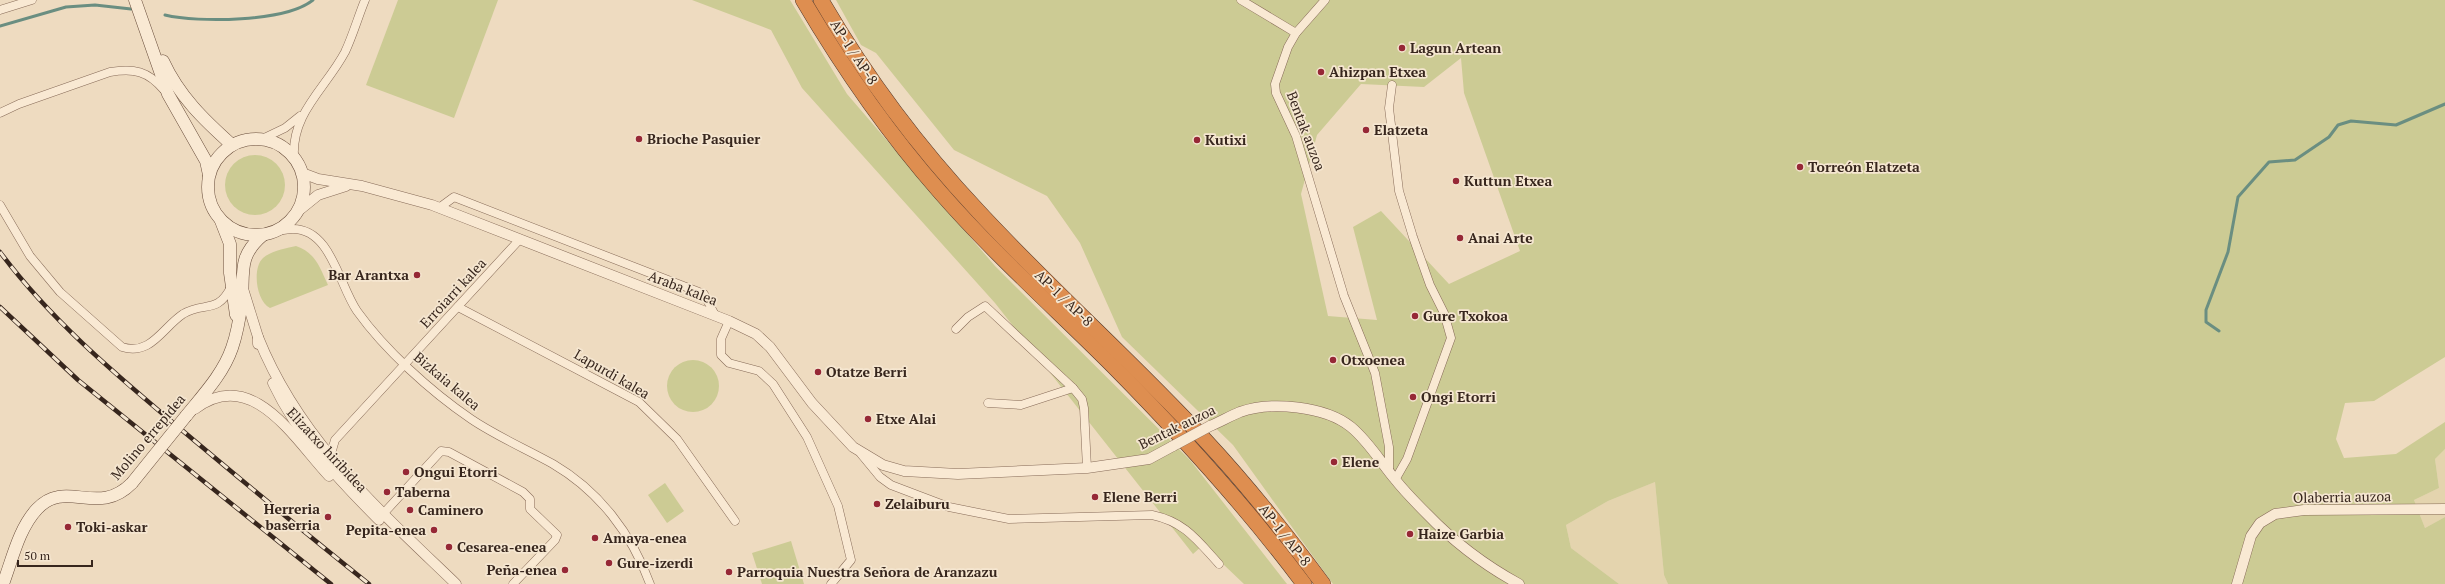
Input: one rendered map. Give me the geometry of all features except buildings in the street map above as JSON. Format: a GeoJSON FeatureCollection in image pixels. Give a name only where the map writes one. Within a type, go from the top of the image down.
{"type":"FeatureCollection","features":[{"type":"Feature","properties":{"kind":"highway","name":"AP-1 / AP-8"},"geometry":{"type":"LineString","coordinates":[[803,0],[864,95],[940,192],[995,251],[1112,365],[1196,451],[1263,530],[1304,584]]}},
{"type":"Feature","properties":{"kind":"highway","name":"AP-1 / AP-8"},"geometry":{"type":"LineString","coordinates":[[821,0],[876,87],[951,182],[1006,241],[1207,441],[1274,521],[1323,584]]}},
{"type":"Feature","properties":{"kind":"main road"},"geometry":{"type":"LineString","coordinates":[[135,0],[168,94],[206,160],[209,175],[209,199],[220,220],[240,232],[268,233],[286,224],[297,212],[304,193],[302,173],[294,158],[280,145],[262,139],[247,139],[232,144],[220,154],[209,175]]}},
{"type":"Feature","properties":{"kind":"main road"},"geometry":{"type":"LineString","coordinates":[[140,0],[155,43],[172,78],[198,114],[232,144]]}},
{"type":"Feature","properties":{"kind":"main road","name":"Elizatxo hiribidea"},"geometry":{"type":"LineString","coordinates":[[220,220],[230,244],[237,286]]}},
{"type":"Feature","properties":{"kind":"main road","name":"Elizatxo hiribidea"},"geometry":{"type":"LineString","coordinates":[[237,286],[245,257],[253,243],[268,233]]}},
{"type":"Feature","properties":{"kind":"main road","name":"Molino errepidea"},"geometry":{"type":"LineString","coordinates":[[3,584],[28,522],[44,503],[66,496],[107,499],[119,494],[132,483],[186,416],[215,379],[228,358],[237,326],[237,286]]}},
{"type":"Feature","properties":{"kind":"street"},"geometry":{"type":"LineString","coordinates":[[0,10],[32,0]]}},
{"type":"Feature","properties":{"kind":"street"},"geometry":{"type":"LineString","coordinates":[[294,158],[295,134],[304,111],[344,52],[364,0]]}},
{"type":"Feature","properties":{"kind":"street"},"geometry":{"type":"LineString","coordinates":[[1241,0],[1296,33]]}},
{"type":"Feature","properties":{"kind":"street","name":"Bentak auzoa"},"geometry":{"type":"LineString","coordinates":[[1325,0],[1296,33],[1282,62],[1275,84],[1276,93],[1296,136],[1344,296],[1375,372],[1389,447],[1389,471]]}},
{"type":"Feature","properties":{"kind":"street"},"geometry":{"type":"LineString","coordinates":[[0,113],[19,104],[103,74],[125,69],[138,70],[148,74],[168,94]]}},
{"type":"Feature","properties":{"kind":"street"},"geometry":{"type":"LineString","coordinates":[[1392,85],[1389,108],[1399,191],[1413,237],[1430,285],[1444,313],[1451,338],[1407,459],[1395,480]]}},
{"type":"Feature","properties":{"kind":"street"},"geometry":{"type":"LineString","coordinates":[[262,139],[285,128],[304,111]]}},
{"type":"Feature","properties":{"kind":"street","name":"Araba kalea"},"geometry":{"type":"LineString","coordinates":[[302,173],[325,181],[397,195],[439,208],[729,320],[721,339],[721,355],[729,363],[759,371],[773,384],[807,437],[838,506],[851,560],[831,584]]}},
{"type":"Feature","properties":{"kind":"street","name":"Araba kalea"},"geometry":{"type":"LineString","coordinates":[[297,212],[318,195],[351,185]]}},
{"type":"Feature","properties":{"kind":"street"},"geometry":{"type":"LineString","coordinates":[[439,208],[454,197],[704,294],[715,315]]}},
{"type":"Feature","properties":{"kind":"street"},"geometry":{"type":"LineString","coordinates":[[0,205],[30,256],[55,286],[122,347],[131,350],[141,349],[151,344],[185,313],[214,307],[221,303],[237,286]]}},
{"type":"Feature","properties":{"kind":"street","name":"Bizkaia kalea"},"geometry":{"type":"LineString","coordinates":[[268,233],[294,229],[320,239],[329,253],[348,298],[370,329],[405,364],[444,399],[471,419],[555,465],[595,496],[623,530],[644,566],[650,584]]}},
{"type":"Feature","properties":{"kind":"street","name":"Erroiarri kalea"},"geometry":{"type":"LineString","coordinates":[[330,457],[335,440],[520,240]]}},
{"type":"Feature","properties":{"kind":"street","name":"Elizatxo hiribidea"},"geometry":{"type":"LineString","coordinates":[[237,286],[258,337],[258,344],[265,365],[294,421],[343,484],[380,520]]}},
{"type":"Feature","properties":{"kind":"street"},"geometry":{"type":"LineString","coordinates":[[956,329],[968,317],[985,306],[1073,388],[1082,399],[1084,408],[1087,468]]}},
{"type":"Feature","properties":{"kind":"street","name":"Lapurdi kalea"},"geometry":{"type":"LineString","coordinates":[[458,307],[639,402],[677,439],[736,521]]}},
{"type":"Feature","properties":{"kind":"street","name":"Bentak auzoa"},"geometry":{"type":"LineString","coordinates":[[729,320],[756,334],[770,347],[812,403],[860,453],[880,477],[891,485],[949,507],[1009,518],[1152,515],[1170,519],[1189,532],[1219,564]]}},
{"type":"Feature","properties":{"kind":"street"},"geometry":{"type":"LineString","coordinates":[[258,337],[280,385],[330,457],[380,520],[456,584]]}},
{"type":"Feature","properties":{"kind":"street"},"geometry":{"type":"LineString","coordinates":[[988,403],[1021,405],[1073,388]]}},
{"type":"Feature","properties":{"kind":"street","name":"Elizatxo hiribidea"},"geometry":{"type":"LineString","coordinates":[[186,416],[204,402],[216,396],[231,395],[264,407],[288,427],[315,461],[380,520]]}},
{"type":"Feature","properties":{"kind":"street","name":"Bentak auzoa"},"geometry":{"type":"LineString","coordinates":[[860,453],[883,464],[904,471],[958,474],[1087,468],[1150,459],[1210,426],[1241,412],[1273,406],[1300,407],[1327,415],[1350,426],[1370,446],[1395,480],[1428,515],[1460,544],[1519,584]]}},
{"type":"Feature","properties":{"kind":"street"},"geometry":{"type":"LineString","coordinates":[[380,520],[441,451],[449,452],[523,492],[530,499],[530,509],[557,535],[513,584]]}},
{"type":"Feature","properties":{"kind":"street","name":"Olaberria auzoa"},"geometry":{"type":"LineString","coordinates":[[2236,584],[2251,536],[2260,523],[2275,514],[2304,510],[2445,509]]}},
{"type":"Feature","properties":{"kind":"shaded area"},"geometry":{"type":"Polygon","coordinates":[[[398,0],[498,0],[454,118],[366,85],[398,0]]]}},
{"type":"Feature","properties":{"kind":"shaded area"},"geometry":{"type":"Polygon","coordinates":[[[692,0],[790,0],[847,94],[995,266],[1190,460],[1287,584],[1244,584],[1203,545],[1193,554],[995,303],[802,88],[771,30],[692,0]]]}},
{"type":"Feature","properties":{"kind":"shaded area"},"geometry":{"type":"Polygon","coordinates":[[[836,0],[2445,0],[2445,357],[2374,401],[2345,403],[2336,439],[2344,458],[2396,454],[2445,422],[2445,449],[2435,459],[2439,488],[2414,500],[2425,528],[2445,517],[2445,584],[1668,584],[1664,575],[1655,482],[1608,501],[1566,525],[1571,548],[1619,584],[1333,584],[1233,445],[1122,337],[1080,243],[1047,196],[954,150],[876,53],[861,45],[836,0]],[[1461,58],[1424,87],[1361,84],[1317,135],[1301,194],[1328,316],[1377,320],[1353,227],[1381,211],[1449,284],[1520,251],[1464,93],[1461,58]]]}},
{"type":"Feature","properties":{"kind":"shaded area"},"geometry":{"type":"Polygon","coordinates":[[[255,155],[272,160],[280,168],[285,185],[280,202],[272,210],[255,215],[238,210],[230,202],[225,185],[230,168],[238,160],[255,155]]]}},
{"type":"Feature","properties":{"kind":"shaded area"},"geometry":{"type":"Polygon","coordinates":[[[296,246],[303,249],[313,257],[320,267],[328,285],[270,308],[261,299],[257,284],[257,269],[263,258],[270,253],[296,246]]]}},
{"type":"Feature","properties":{"kind":"shaded area"},"geometry":{"type":"Polygon","coordinates":[[[693,360],[703,362],[711,368],[717,376],[719,386],[717,396],[711,404],[703,410],[693,412],[683,410],[675,404],[669,396],[667,386],[669,376],[675,368],[683,362],[693,360]]]}},
{"type":"Feature","properties":{"kind":"shaded area"},"geometry":{"type":"Polygon","coordinates":[[[2445,449],[2445,517],[2425,528],[2414,500],[2439,488],[2435,459],[2445,449]]]}},
{"type":"Feature","properties":{"kind":"shaded area"},"geometry":{"type":"Polygon","coordinates":[[[1655,482],[1664,575],[1668,584],[1619,584],[1571,548],[1566,525],[1608,501],[1655,482]]]}},
{"type":"Feature","properties":{"kind":"shaded area"},"geometry":{"type":"Polygon","coordinates":[[[665,483],[684,511],[667,523],[648,495],[665,483]]]}},
{"type":"Feature","properties":{"kind":"shaded area"},"geometry":{"type":"Polygon","coordinates":[[[791,541],[804,584],[762,584],[752,553],[791,541]]]}},
{"type":"Feature","properties":{"kind":"waterway"},"geometry":{"type":"LineString","coordinates":[[165,15],[180,18],[219,20],[263,17],[283,13],[300,7],[313,0]]}},
{"type":"Feature","properties":{"kind":"waterway"},"geometry":{"type":"LineString","coordinates":[[0,26],[66,7],[95,5],[131,9]]}},
{"type":"Feature","properties":{"kind":"waterway"},"geometry":{"type":"LineString","coordinates":[[2219,331],[2206,322],[2206,310],[2228,252],[2238,197],[2269,162],[2295,160],[2329,137],[2338,125],[2351,121],[2396,125],[2445,104]]}},
{"type":"Feature","properties":{"kind":"railway"},"geometry":{"type":"LineString","coordinates":[[0,252],[40,300],[106,365],[224,466],[369,584]]}},
{"type":"Feature","properties":{"kind":"railway"},"geometry":{"type":"LineString","coordinates":[[0,307],[78,380],[331,584]]}},
{"type":"Feature","properties":{"kind":"place","name":"Lagun Artean"},"geometry":{"type":"Point","coordinates":[1402,48]}},
{"type":"Feature","properties":{"kind":"place","name":"Ahizpan Etxea"},"geometry":{"type":"Point","coordinates":[1321,72]}},
{"type":"Feature","properties":{"kind":"place","name":"Elatzeta"},"geometry":{"type":"Point","coordinates":[1366,130]}},
{"type":"Feature","properties":{"kind":"place","name":"Brioche Pasquier"},"geometry":{"type":"Point","coordinates":[639,139]}},
{"type":"Feature","properties":{"kind":"place","name":"Kutixi"},"geometry":{"type":"Point","coordinates":[1197,140]}},
{"type":"Feature","properties":{"kind":"place","name":"Torreón Elatzeta"},"geometry":{"type":"Point","coordinates":[1800,167]}},
{"type":"Feature","properties":{"kind":"place","name":"Kuttun Etxea"},"geometry":{"type":"Point","coordinates":[1456,181]}},
{"type":"Feature","properties":{"kind":"place","name":"Anai Arte"},"geometry":{"type":"Point","coordinates":[1460,238]}},
{"type":"Feature","properties":{"kind":"place","name":"Bar Arantxa"},"geometry":{"type":"Point","coordinates":[417,275]}},
{"type":"Feature","properties":{"kind":"place","name":"Gure Txokoa"},"geometry":{"type":"Point","coordinates":[1415,316]}},
{"type":"Feature","properties":{"kind":"place","name":"Otxoenea"},"geometry":{"type":"Point","coordinates":[1333,360]}},
{"type":"Feature","properties":{"kind":"place","name":"Otatze Berri"},"geometry":{"type":"Point","coordinates":[818,372]}},
{"type":"Feature","properties":{"kind":"place","name":"Ongi Etorri"},"geometry":{"type":"Point","coordinates":[1413,397]}},
{"type":"Feature","properties":{"kind":"place","name":"Etxe Alai"},"geometry":{"type":"Point","coordinates":[868,419]}},
{"type":"Feature","properties":{"kind":"place","name":"Elene"},"geometry":{"type":"Point","coordinates":[1334,462]}},
{"type":"Feature","properties":{"kind":"place","name":"Ongui Etorri"},"geometry":{"type":"Point","coordinates":[406,472]}},
{"type":"Feature","properties":{"kind":"place","name":"Taberna"},"geometry":{"type":"Point","coordinates":[387,492]}},
{"type":"Feature","properties":{"kind":"place","name":"Elene Berri"},"geometry":{"type":"Point","coordinates":[1095,497]}},
{"type":"Feature","properties":{"kind":"place","name":"Zelaiburu"},"geometry":{"type":"Point","coordinates":[877,504]}},
{"type":"Feature","properties":{"kind":"place","name":"Caminero"},"geometry":{"type":"Point","coordinates":[410,510]}},
{"type":"Feature","properties":{"kind":"place","name":"Herreria baserria"},"geometry":{"type":"Point","coordinates":[328,517]}},
{"type":"Feature","properties":{"kind":"place","name":"Toki-askar"},"geometry":{"type":"Point","coordinates":[68,527]}},
{"type":"Feature","properties":{"kind":"place","name":"Pepita-enea"},"geometry":{"type":"Point","coordinates":[434,530]}},
{"type":"Feature","properties":{"kind":"place","name":"Haize Garbia"},"geometry":{"type":"Point","coordinates":[1410,534]}},
{"type":"Feature","properties":{"kind":"place","name":"Amaya-enea"},"geometry":{"type":"Point","coordinates":[595,538]}},
{"type":"Feature","properties":{"kind":"place","name":"Cesarea-enea"},"geometry":{"type":"Point","coordinates":[449,547]}},
{"type":"Feature","properties":{"kind":"place","name":"Gure-izerdi"},"geometry":{"type":"Point","coordinates":[609,563]}},
{"type":"Feature","properties":{"kind":"place","name":"Peña-enea"},"geometry":{"type":"Point","coordinates":[565,570]}},
{"type":"Feature","properties":{"kind":"place","name":"Parroquia Nuestra Señora de Aranzazu"},"geometry":{"type":"Point","coordinates":[729,572]}}]}
